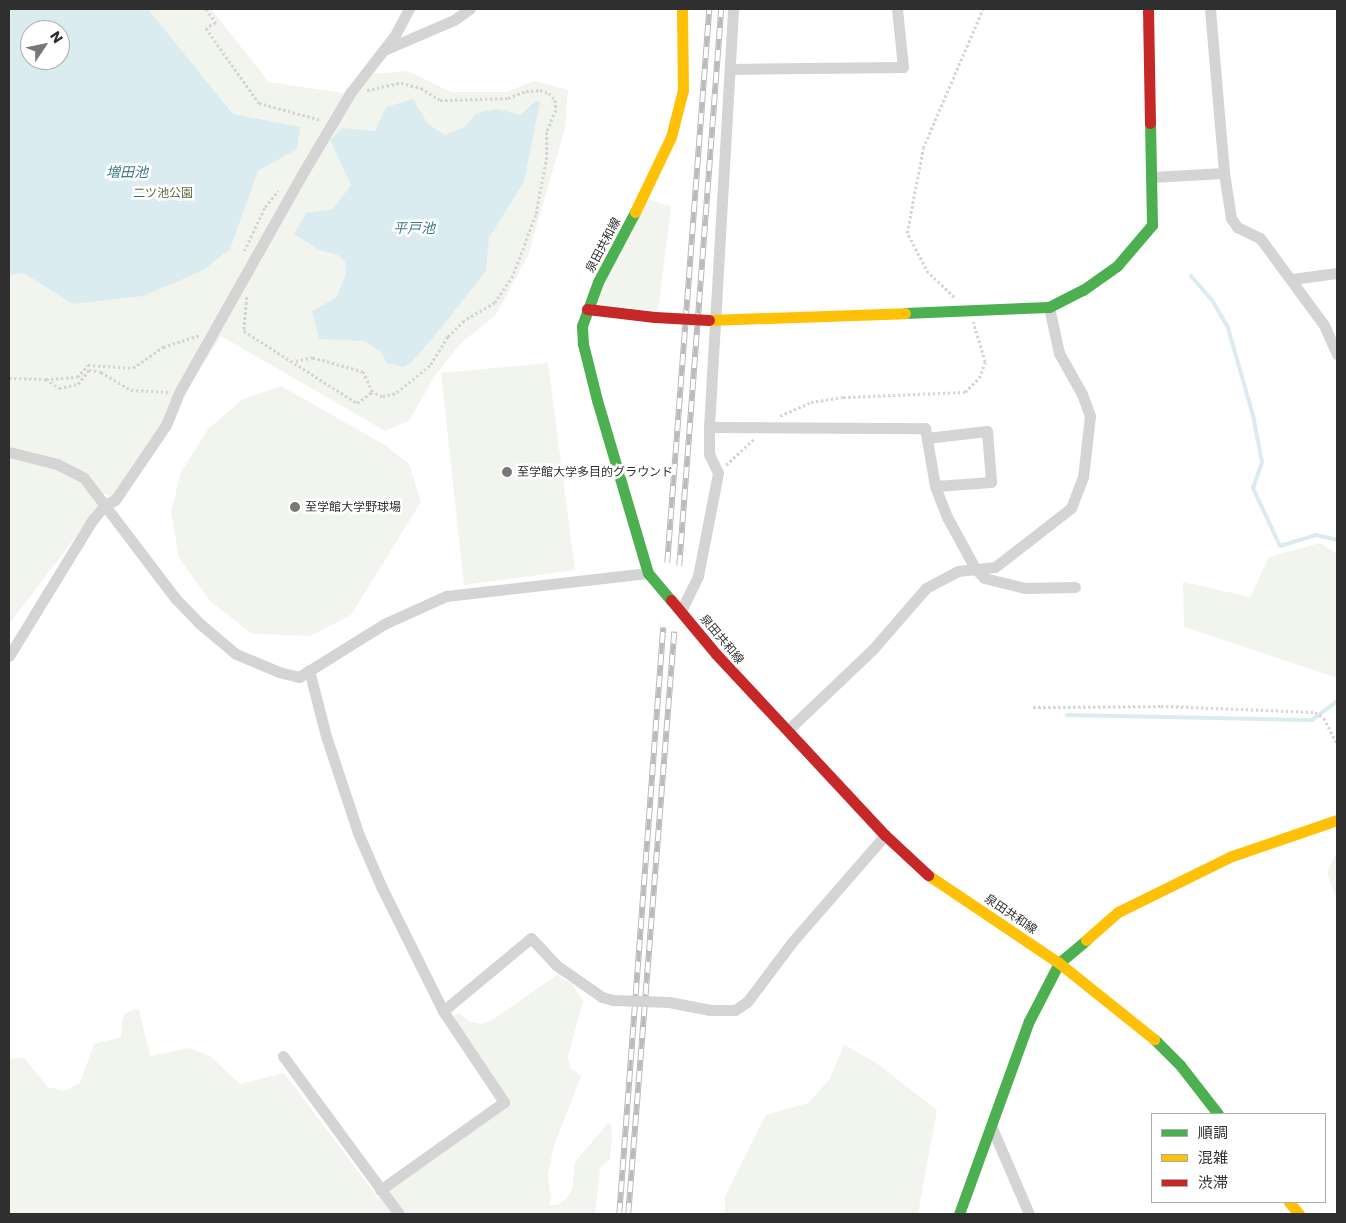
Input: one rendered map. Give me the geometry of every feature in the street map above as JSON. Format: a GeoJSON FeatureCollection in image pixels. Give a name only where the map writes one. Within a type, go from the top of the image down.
{"type":"FeatureCollection","features":[{"type":"Feature","properties":{"kind":"main road","name":"泉田共和線"},"geometry":{"type":"LineString","coordinates":[[682,9],[683,90],[671,137],[652,180],[598,282],[586,309],[582,326],[583,344],[597,400],[648,573],[716,654],[921,871],[1060,963],[1143,1028],[1180,1065],[1217,1113]]}},
{"type":"Feature","properties":{"kind":"main road"},"geometry":{"type":"LineString","coordinates":[[586,309],[654,317],[712,320],[1049,307],[1083,290],[1117,266],[1152,225],[1148,9]]}},
{"type":"Feature","properties":{"kind":"main road"},"geometry":{"type":"LineString","coordinates":[[959,1214],[992,1128],[1029,1021],[1060,963],[1118,912],[1232,856],[1337,820]]}},
{"type":"Feature","properties":{"kind":"main road"},"geometry":{"type":"LineString","coordinates":[[1290,1203],[1299,1214]]}},
{"type":"Feature","properties":{"kind":"street"},"geometry":{"type":"LineString","coordinates":[[9,656],[92,522],[105,505],[114,500],[166,425],[180,392],[332,124],[351,92],[395,35],[409,9]]}},
{"type":"Feature","properties":{"kind":"street"},"geometry":{"type":"LineString","coordinates":[[381,51],[454,20],[470,9]]}},
{"type":"Feature","properties":{"kind":"street"},"geometry":{"type":"LineString","coordinates":[[681,611],[698,576],[718,473],[709,454],[712,320],[733,9]]}},
{"type":"Feature","properties":{"kind":"street"},"geometry":{"type":"LineString","coordinates":[[730,69],[903,67],[898,9]]}},
{"type":"Feature","properties":{"kind":"street"},"geometry":{"type":"LineString","coordinates":[[1210,9],[1224,173],[1230,218],[1237,227],[1260,238],[1324,325],[1337,354]]}},
{"type":"Feature","properties":{"kind":"street"},"geometry":{"type":"LineString","coordinates":[[1151,176],[1224,173]]}},
{"type":"Feature","properties":{"kind":"street"},"geometry":{"type":"LineString","coordinates":[[1292,279],[1337,273]]}},
{"type":"Feature","properties":{"kind":"street"},"geometry":{"type":"LineString","coordinates":[[788,730],[873,649],[926,588],[958,571],[995,567],[1071,508],[1083,477],[1090,416],[1082,394],[1059,353],[1049,307]]}},
{"type":"Feature","properties":{"kind":"street"},"geometry":{"type":"LineString","coordinates":[[709,426],[925,428],[935,486],[947,517],[975,568],[984,578],[1025,588],[1075,587]]}},
{"type":"Feature","properties":{"kind":"street"},"geometry":{"type":"LineString","coordinates":[[927,438],[987,431],[992,482],[935,486]]}},
{"type":"Feature","properties":{"kind":"street"},"geometry":{"type":"LineString","coordinates":[[9,452],[57,464],[84,478],[176,599],[199,623],[236,654],[279,672],[299,677],[384,624],[446,596],[648,573]]}},
{"type":"Feature","properties":{"kind":"street"},"geometry":{"type":"LineString","coordinates":[[309,670],[326,736],[358,833],[404,934],[443,1011],[504,1102],[380,1190]]}},
{"type":"Feature","properties":{"kind":"street"},"geometry":{"type":"LineString","coordinates":[[443,1011],[531,938],[556,965],[602,997],[613,1000],[669,1002],[710,1010],[735,1010],[747,1002],[793,941],[885,835]]}},
{"type":"Feature","properties":{"kind":"street"},"geometry":{"type":"LineString","coordinates":[[282,1056],[399,1214]]}},
{"type":"Feature","properties":{"kind":"street"},"geometry":{"type":"LineString","coordinates":[[992,1128],[1029,1214]]}},
{"type":"Feature","properties":{"kind":"path"},"geometry":{"type":"LineString","coordinates":[[206,9],[216,23],[206,28],[259,103],[332,124]]}},
{"type":"Feature","properties":{"kind":"path"},"geometry":{"type":"LineString","coordinates":[[718,473],[782,413],[811,402],[843,396],[965,392],[978,378],[985,362],[980,340],[968,309],[928,274],[907,233],[923,148],[983,9]]}},
{"type":"Feature","properties":{"kind":"path"},"geometry":{"type":"LineString","coordinates":[[293,362],[313,358],[363,372],[372,392],[382,397],[396,394],[430,366],[448,337],[464,321],[495,303],[513,276],[536,215],[547,157],[547,132],[556,110],[555,100],[549,92],[540,90],[526,91],[508,98],[440,100],[421,88],[401,83],[351,92]]}},
{"type":"Feature","properties":{"kind":"path"},"geometry":{"type":"LineString","coordinates":[[9,378],[46,379],[76,377],[88,365],[133,368],[163,347],[198,336],[203,328]]}},
{"type":"Feature","properties":{"kind":"path"},"geometry":{"type":"LineString","coordinates":[[244,331],[357,403],[372,392]]}},
{"type":"Feature","properties":{"kind":"path"},"geometry":{"type":"LineString","coordinates":[[46,379],[59,388],[78,384],[89,370],[101,372],[131,390],[180,392]]}},
{"type":"Feature","properties":{"kind":"path"},"geometry":{"type":"LineString","coordinates":[[1033,707],[1161,706],[1315,712],[1324,718],[1337,743]]}},
{"type":"Feature","properties":{"kind":"green space","name":"二ツ池公園"},"geometry":{"type":"Polygon","coordinates":[[[9,9],[211,9],[269,82],[343,93],[373,74],[408,71],[451,92],[507,92],[534,81],[568,90],[565,128],[528,256],[495,316],[462,342],[436,374],[409,421],[385,431],[221,336],[118,498],[104,494],[94,513],[9,624],[9,9]]]}},
{"type":"Feature","properties":{"kind":"green space"},"geometry":{"type":"Polygon","coordinates":[[[645,199],[671,206],[658,310],[592,304],[645,199]]]}},
{"type":"Feature","properties":{"kind":"green space","name":"至学館大学多目的グラウンド"},"geometry":{"type":"Polygon","coordinates":[[[548,363],[575,570],[464,585],[441,373],[548,363]]]}},
{"type":"Feature","properties":{"kind":"green space","name":"至学館大学野球場"},"geometry":{"type":"Polygon","coordinates":[[[281,386],[385,445],[409,464],[421,502],[351,615],[310,636],[252,634],[210,601],[179,558],[171,512],[181,472],[208,429],[243,399],[281,386]]]}},
{"type":"Feature","properties":{"kind":"green space"},"geometry":{"type":"Polygon","coordinates":[[[1320,543],[1337,554],[1337,678],[1184,627],[1183,582],[1250,597],[1269,557],[1320,543]]]}},
{"type":"Feature","properties":{"kind":"green space"},"geometry":{"type":"Polygon","coordinates":[[[1337,851],[1337,900],[1327,873],[1337,851]]]}},
{"type":"Feature","properties":{"kind":"green space"},"geometry":{"type":"Polygon","coordinates":[[[557,975],[572,984],[583,1001],[568,1056],[570,1067],[581,1076],[554,1146],[548,1174],[551,1198],[549,1205],[557,1205],[566,1199],[572,1190],[575,1162],[608,1123],[611,1124],[612,1138],[610,1159],[600,1168],[595,1214],[9,1214],[9,1059],[24,1058],[48,1087],[64,1091],[80,1083],[94,1044],[121,1037],[122,1020],[125,1014],[134,1009],[139,1010],[150,1056],[189,1048],[210,1056],[240,1084],[284,1073],[378,1198],[508,1101],[455,1022],[454,1016],[459,1013],[470,1022],[481,1024],[492,1020],[557,975]]]}},
{"type":"Feature","properties":{"kind":"green space"},"geometry":{"type":"Polygon","coordinates":[[[844,1045],[875,1062],[937,1110],[918,1214],[725,1214],[725,1197],[766,1115],[808,1103],[829,1080],[844,1045]]]}},
{"type":"Feature","properties":{"kind":"water","name":"増田池"},"geometry":{"type":"Polygon","coordinates":[[[9,9],[148,9],[233,114],[300,127],[297,149],[258,171],[230,249],[202,271],[143,296],[72,304],[24,273],[9,275],[9,9]]]}},
{"type":"Feature","properties":{"kind":"water","name":"平戸池"},"geometry":{"type":"Polygon","coordinates":[[[413,99],[428,124],[445,135],[464,127],[477,113],[497,109],[521,115],[535,101],[540,102],[524,182],[489,238],[486,271],[412,362],[403,367],[387,363],[381,352],[364,341],[319,339],[312,311],[336,298],[346,274],[345,262],[338,255],[319,250],[294,234],[306,213],[333,209],[351,185],[330,140],[343,128],[375,131],[386,107],[413,99]]]}},
{"type":"Feature","properties":{"kind":"waterway"},"geometry":{"type":"LineString","coordinates":[[1191,276],[1212,300],[1228,328],[1253,415],[1262,462],[1253,488],[1280,546],[1316,535],[1337,540]]}},
{"type":"Feature","properties":{"kind":"waterway"},"geometry":{"type":"LineString","coordinates":[[1067,715],[1312,720],[1337,701]]}},
{"type":"Feature","properties":{"kind":"railway"},"geometry":{"type":"LineString","coordinates":[[667,563],[709,9]]}},
{"type":"Feature","properties":{"kind":"railway"},"geometry":{"type":"LineString","coordinates":[[679,566],[721,9]]}},
{"type":"Feature","properties":{"kind":"railway"},"geometry":{"type":"LineString","coordinates":[[619,1214],[663,628]]}},
{"type":"Feature","properties":{"kind":"railway"},"geometry":{"type":"LineString","coordinates":[[628,1214],[674,632]]}},
{"type":"Feature","properties":{"kind":"traffic: fast"},"geometry":{"type":"LineString","coordinates":[[905,313],[1049,307],[1083,290],[1117,266],[1152,225],[1150,123]]}},
{"type":"Feature","properties":{"kind":"traffic: fast"},"geometry":{"type":"LineString","coordinates":[[635,212],[598,282],[582,326],[583,344],[597,400],[648,573],[671,600]]}},
{"type":"Feature","properties":{"kind":"traffic: fast"},"geometry":{"type":"LineString","coordinates":[[959,1214],[1029,1021],[1059,963],[1086,940]]}},
{"type":"Feature","properties":{"kind":"traffic: fast"},"geometry":{"type":"LineString","coordinates":[[1154,1039],[1180,1065],[1217,1113]]}},
{"type":"Feature","properties":{"kind":"traffic: slow"},"geometry":{"type":"LineString","coordinates":[[635,212],[671,137],[683,90],[682,9]]}},
{"type":"Feature","properties":{"kind":"traffic: slow"},"geometry":{"type":"LineString","coordinates":[[709,320],[905,313]]}},
{"type":"Feature","properties":{"kind":"traffic: slow"},"geometry":{"type":"LineString","coordinates":[[1086,940],[1118,912],[1232,856],[1337,820]]}},
{"type":"Feature","properties":{"kind":"traffic: slow"},"geometry":{"type":"LineString","coordinates":[[928,875],[1059,963],[1154,1039]]}},
{"type":"Feature","properties":{"kind":"traffic: slow"},"geometry":{"type":"LineString","coordinates":[[1290,1203],[1299,1214]]}},
{"type":"Feature","properties":{"kind":"traffic: jam"},"geometry":{"type":"LineString","coordinates":[[1148,9],[1150,123]]}},
{"type":"Feature","properties":{"kind":"traffic: jam"},"geometry":{"type":"LineString","coordinates":[[587,309],[655,317]]}},
{"type":"Feature","properties":{"kind":"traffic: jam"},"geometry":{"type":"LineString","coordinates":[[655,317],[709,320]]}},
{"type":"Feature","properties":{"kind":"traffic: jam"},"geometry":{"type":"LineString","coordinates":[[671,600],[716,654],[885,835],[928,875]]}},
{"type":"Feature","properties":{"kind":"place","name":"至学館大学多目的グラウンド"},"geometry":{"type":"Point","coordinates":[507,472]}},
{"type":"Feature","properties":{"kind":"place","name":"至学館大学野球場"},"geometry":{"type":"Point","coordinates":[295,507]}}]}
